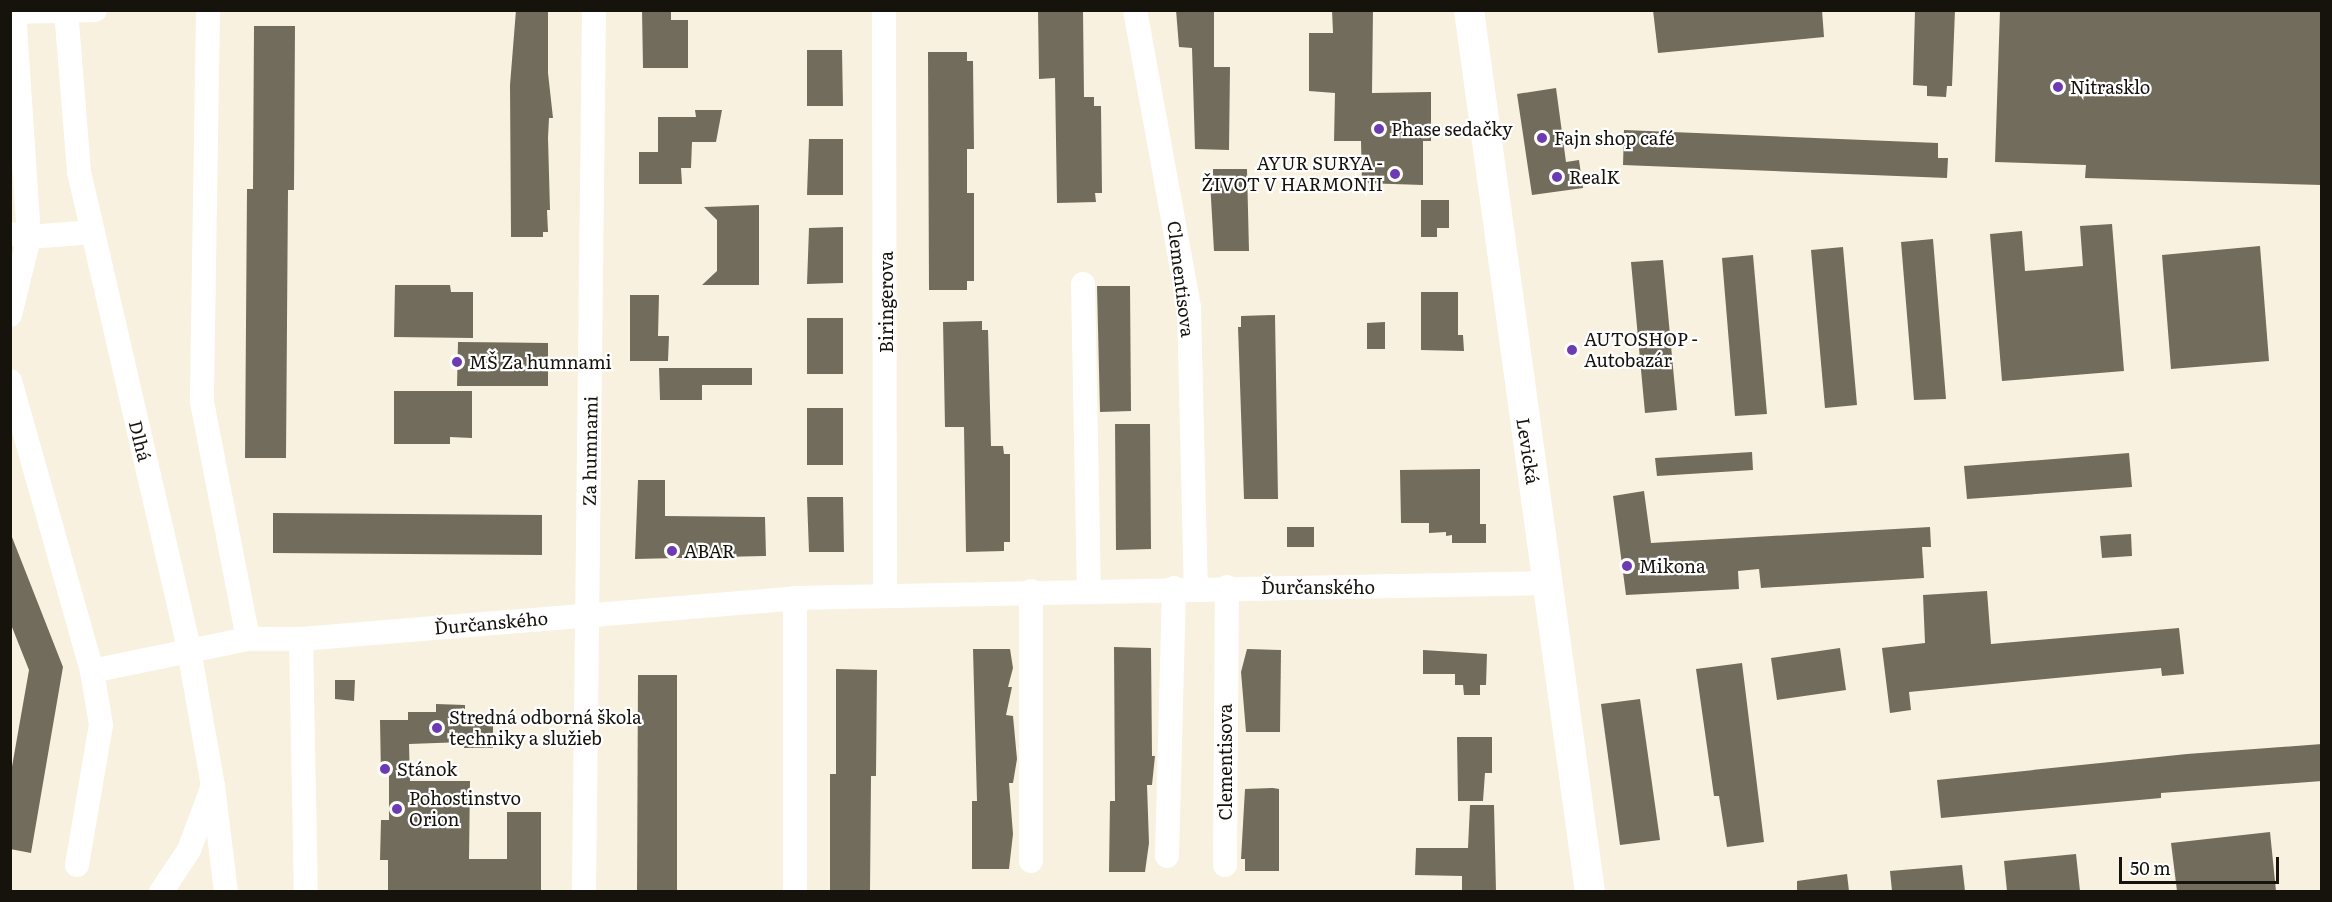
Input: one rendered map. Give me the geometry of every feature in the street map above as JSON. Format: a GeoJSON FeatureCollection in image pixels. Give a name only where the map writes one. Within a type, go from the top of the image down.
{"type":"FeatureCollection","features":[{"type":"Feature","properties":{"kind":"main road","name":"Levická"},"geometry":{"type":"LineString","coordinates":[[1469,10],[1590,891]]}},
{"type":"Feature","properties":{"kind":"street"},"geometry":{"type":"LineString","coordinates":[[10,315],[20,235],[13,12],[94,10]]}},
{"type":"Feature","properties":{"kind":"street"},"geometry":{"type":"LineString","coordinates":[[208,10],[201,402],[248,639]]}},
{"type":"Feature","properties":{"kind":"street","name":"Za humnami"},"geometry":{"type":"LineString","coordinates":[[584,891],[594,10]]}},
{"type":"Feature","properties":{"kind":"street","name":"Biringerova"},"geometry":{"type":"LineString","coordinates":[[884,10],[885,594]]}},
{"type":"Feature","properties":{"kind":"street","name":"Clementisova"},"geometry":{"type":"LineString","coordinates":[[1135,10],[1188,308],[1185,588],[1167,856]]}},
{"type":"Feature","properties":{"kind":"street","name":"Dlhá"},"geometry":{"type":"LineString","coordinates":[[66,12],[76,149],[189,650],[213,786],[226,891]]}},
{"type":"Feature","properties":{"kind":"street"},"geometry":{"type":"LineString","coordinates":[[20,235],[93,232]]}},
{"type":"Feature","properties":{"kind":"street"},"geometry":{"type":"LineString","coordinates":[[1083,284],[1089,590]]}},
{"type":"Feature","properties":{"kind":"street"},"geometry":{"type":"LineString","coordinates":[[10,381],[92,671],[101,725],[76,865]]}},
{"type":"Feature","properties":{"kind":"street","name":"Ďurčanského"},"geometry":{"type":"LineString","coordinates":[[189,650],[248,639],[301,639],[795,598],[1227,587],[1546,583]]}},
{"type":"Feature","properties":{"kind":"street","name":"Clementisova"},"geometry":{"type":"LineString","coordinates":[[1225,865],[1227,587]]}},
{"type":"Feature","properties":{"kind":"street"},"geometry":{"type":"LineString","coordinates":[[1031,861],[1032,591]]}},
{"type":"Feature","properties":{"kind":"street"},"geometry":{"type":"LineString","coordinates":[[795,598],[795,891]]}},
{"type":"Feature","properties":{"kind":"street"},"geometry":{"type":"LineString","coordinates":[[301,639],[306,891]]}},
{"type":"Feature","properties":{"kind":"street"},"geometry":{"type":"LineString","coordinates":[[92,671],[189,650]]}},
{"type":"Feature","properties":{"kind":"street"},"geometry":{"type":"LineString","coordinates":[[161,891],[189,850],[213,786]]}},
{"type":"Feature","properties":{"kind":"building"},"geometry":{"type":"Polygon","coordinates":[[[516,10],[548,10],[548,73],[553,118],[549,118],[548,138],[550,210],[547,210],[548,232],[543,232],[543,237],[511,237],[510,85],[516,10]]]}},
{"type":"Feature","properties":{"kind":"building"},"geometry":{"type":"Polygon","coordinates":[[[642,10],[671,10],[671,20],[688,20],[688,68],[643,68],[642,10]]]}},
{"type":"Feature","properties":{"kind":"building"},"geometry":{"type":"Polygon","coordinates":[[[1038,10],[1083,10],[1084,97],[1094,97],[1094,106],[1101,106],[1102,193],[1095,193],[1096,202],[1057,203],[1055,78],[1039,79],[1038,10]]]}},
{"type":"Feature","properties":{"kind":"building"},"geometry":{"type":"Polygon","coordinates":[[[1176,10],[1214,10],[1214,67],[1230,67],[1229,150],[1195,149],[1192,48],[1179,47],[1176,10]]]}},
{"type":"Feature","properties":{"kind":"building"},"geometry":{"type":"Polygon","coordinates":[[[1332,10],[1373,10],[1372,93],[1431,92],[1431,141],[1423,141],[1423,185],[1362,183],[1361,141],[1334,141],[1335,93],[1309,91],[1309,33],[1333,33],[1332,10]]]}},
{"type":"Feature","properties":{"kind":"building"},"geometry":{"type":"Polygon","coordinates":[[[1653,10],[1822,10],[1824,37],[1658,53],[1653,10]]]}},
{"type":"Feature","properties":{"kind":"building"},"geometry":{"type":"Polygon","coordinates":[[[1915,10],[1955,10],[1952,86],[1947,86],[1946,97],[1927,96],[1927,86],[1913,85],[1915,10]]]}},
{"type":"Feature","properties":{"kind":"building"},"geometry":{"type":"Polygon","coordinates":[[[2000,10],[2322,10],[2322,185],[2085,178],[2086,165],[1995,162],[2000,10]]]}},
{"type":"Feature","properties":{"kind":"building"},"geometry":{"type":"Polygon","coordinates":[[[254,26],[295,26],[294,190],[288,190],[286,458],[245,458],[247,189],[253,189],[254,26]]]}},
{"type":"Feature","properties":{"kind":"building"},"geometry":{"type":"Polygon","coordinates":[[[807,50],[842,50],[843,106],[807,106],[807,50]]]}},
{"type":"Feature","properties":{"kind":"building"},"geometry":{"type":"Polygon","coordinates":[[[928,52],[967,52],[967,61],[973,61],[974,149],[967,149],[967,193],[974,193],[974,281],[967,281],[967,290],[929,290],[928,52]]]}},
{"type":"Feature","properties":{"kind":"building"},"geometry":{"type":"Polygon","coordinates":[[[1556,88],[1566,162],[1579,160],[1583,188],[1532,195],[1517,94],[1556,88]]]}},
{"type":"Feature","properties":{"kind":"building"},"geometry":{"type":"Polygon","coordinates":[[[695,110],[722,110],[716,142],[692,142],[691,168],[681,168],[682,184],[639,184],[639,152],[658,152],[658,117],[696,117],[695,110]]]}},
{"type":"Feature","properties":{"kind":"building"},"geometry":{"type":"Polygon","coordinates":[[[1624,130],[1938,143],[1938,158],[1948,158],[1947,178],[1623,165],[1624,130]]]}},
{"type":"Feature","properties":{"kind":"building"},"geometry":{"type":"Polygon","coordinates":[[[809,139],[843,139],[843,195],[807,195],[809,139]]]}},
{"type":"Feature","properties":{"kind":"building"},"geometry":{"type":"Polygon","coordinates":[[[1213,169],[1247,169],[1249,251],[1214,251],[1210,181],[1213,181],[1213,169]]]}},
{"type":"Feature","properties":{"kind":"building"},"geometry":{"type":"Polygon","coordinates":[[[1421,200],[1449,200],[1449,228],[1437,228],[1437,237],[1421,237],[1421,200]]]}},
{"type":"Feature","properties":{"kind":"building"},"geometry":{"type":"Polygon","coordinates":[[[759,205],[759,285],[702,285],[717,271],[717,220],[704,207],[759,205]]]}},
{"type":"Feature","properties":{"kind":"building"},"geometry":{"type":"Polygon","coordinates":[[[2112,224],[2124,371],[2002,381],[1990,234],[2022,231],[2025,271],[2083,266],[2080,226],[2112,224]]]}},
{"type":"Feature","properties":{"kind":"building"},"geometry":{"type":"Polygon","coordinates":[[[843,227],[843,283],[807,284],[809,228],[843,227]]]}},
{"type":"Feature","properties":{"kind":"building"},"geometry":{"type":"Polygon","coordinates":[[[1933,239],[1946,399],[1914,400],[1901,242],[1933,239]]]}},
{"type":"Feature","properties":{"kind":"building"},"geometry":{"type":"Polygon","coordinates":[[[2260,246],[2269,361],[2171,369],[2162,255],[2260,246]]]}},
{"type":"Feature","properties":{"kind":"building"},"geometry":{"type":"Polygon","coordinates":[[[1843,247],[1857,405],[1825,408],[1811,250],[1843,247]]]}},
{"type":"Feature","properties":{"kind":"building"},"geometry":{"type":"Polygon","coordinates":[[[1753,255],[1767,414],[1735,416],[1722,258],[1753,255]]]}},
{"type":"Feature","properties":{"kind":"building"},"geometry":{"type":"Polygon","coordinates":[[[1663,260],[1677,410],[1645,413],[1631,262],[1663,260]]]}},
{"type":"Feature","properties":{"kind":"building"},"geometry":{"type":"Polygon","coordinates":[[[395,285],[450,285],[451,292],[473,292],[473,338],[394,337],[395,285]]]}},
{"type":"Feature","properties":{"kind":"building"},"geometry":{"type":"Polygon","coordinates":[[[1097,286],[1130,286],[1131,411],[1100,412],[1097,286]]]}},
{"type":"Feature","properties":{"kind":"building"},"geometry":{"type":"Polygon","coordinates":[[[1421,292],[1458,292],[1458,335],[1463,335],[1464,351],[1421,350],[1421,292]]]}},
{"type":"Feature","properties":{"kind":"building"},"geometry":{"type":"Polygon","coordinates":[[[630,295],[659,295],[658,336],[669,336],[668,361],[630,361],[630,295]]]}},
{"type":"Feature","properties":{"kind":"building"},"geometry":{"type":"Polygon","coordinates":[[[1275,315],[1278,499],[1244,499],[1238,327],[1241,327],[1241,316],[1275,315]]]}},
{"type":"Feature","properties":{"kind":"building"},"geometry":{"type":"Polygon","coordinates":[[[807,318],[843,318],[843,374],[807,374],[807,318]]]}},
{"type":"Feature","properties":{"kind":"building"},"geometry":{"type":"Polygon","coordinates":[[[982,321],[982,330],[988,330],[991,446],[1003,446],[1004,454],[1010,454],[1010,542],[1004,542],[1004,551],[966,552],[964,427],[945,427],[943,322],[982,321]]]}},
{"type":"Feature","properties":{"kind":"building"},"geometry":{"type":"Polygon","coordinates":[[[1385,322],[1385,349],[1367,349],[1367,323],[1385,322]]]}},
{"type":"Feature","properties":{"kind":"building"},"geometry":{"type":"Polygon","coordinates":[[[458,342],[548,343],[548,386],[457,386],[458,342]]]}},
{"type":"Feature","properties":{"kind":"building"},"geometry":{"type":"Polygon","coordinates":[[[659,368],[752,368],[752,385],[702,385],[702,400],[660,400],[659,368]]]}},
{"type":"Feature","properties":{"kind":"building"},"geometry":{"type":"Polygon","coordinates":[[[394,391],[472,391],[472,438],[450,437],[450,444],[394,444],[394,391]]]}},
{"type":"Feature","properties":{"kind":"building"},"geometry":{"type":"Polygon","coordinates":[[[807,408],[843,408],[843,465],[807,465],[807,408]]]}},
{"type":"Feature","properties":{"kind":"building"},"geometry":{"type":"Polygon","coordinates":[[[1115,424],[1150,424],[1151,549],[1116,550],[1115,424]]]}},
{"type":"Feature","properties":{"kind":"building"},"geometry":{"type":"Polygon","coordinates":[[[1752,452],[1753,470],[1657,476],[1655,458],[1752,452]]]}},
{"type":"Feature","properties":{"kind":"building"},"geometry":{"type":"Polygon","coordinates":[[[2129,453],[2132,487],[1967,499],[1964,466],[2129,453]]]}},
{"type":"Feature","properties":{"kind":"building"},"geometry":{"type":"Polygon","coordinates":[[[1480,469],[1480,524],[1486,524],[1486,543],[1452,543],[1452,535],[1446,536],[1446,532],[1429,533],[1429,523],[1401,523],[1400,470],[1480,469]]]}},
{"type":"Feature","properties":{"kind":"building"},"geometry":{"type":"Polygon","coordinates":[[[638,480],[665,480],[665,516],[765,517],[766,556],[635,559],[638,480]]]}},
{"type":"Feature","properties":{"kind":"building"},"geometry":{"type":"Polygon","coordinates":[[[1644,491],[1651,543],[1930,527],[1931,547],[1922,547],[1924,578],[1761,588],[1759,569],[1738,571],[1739,589],[1626,595],[1613,496],[1644,491]]]}},
{"type":"Feature","properties":{"kind":"building"},"geometry":{"type":"Polygon","coordinates":[[[807,497],[843,497],[844,552],[809,552],[807,497]]]}},
{"type":"Feature","properties":{"kind":"building"},"geometry":{"type":"Polygon","coordinates":[[[273,513],[542,515],[542,555],[273,553],[273,513]]]}},
{"type":"Feature","properties":{"kind":"building"},"geometry":{"type":"Polygon","coordinates":[[[1287,527],[1314,527],[1314,547],[1287,547],[1287,527]]]}},
{"type":"Feature","properties":{"kind":"building"},"geometry":{"type":"Polygon","coordinates":[[[10,532],[63,667],[31,853],[10,849],[10,778],[29,670],[10,622],[10,532]]]}},
{"type":"Feature","properties":{"kind":"building"},"geometry":{"type":"Polygon","coordinates":[[[2131,534],[2132,556],[2102,558],[2100,536],[2131,534]]]}},
{"type":"Feature","properties":{"kind":"building"},"geometry":{"type":"Polygon","coordinates":[[[1987,591],[1991,644],[2179,628],[2184,674],[2162,676],[2161,668],[1909,692],[1911,710],[1890,713],[1882,648],[1925,643],[1923,595],[1987,591]]]}},
{"type":"Feature","properties":{"kind":"building"},"geometry":{"type":"Polygon","coordinates":[[[1114,647],[1151,648],[1152,756],[1155,756],[1152,785],[1147,785],[1149,843],[1145,872],[1109,872],[1110,801],[1115,801],[1114,647]]]}},
{"type":"Feature","properties":{"kind":"building"},"geometry":{"type":"Polygon","coordinates":[[[1840,648],[1846,690],[1777,700],[1771,658],[1840,648]]]}},
{"type":"Feature","properties":{"kind":"building"},"geometry":{"type":"Polygon","coordinates":[[[973,649],[1010,649],[1013,668],[1008,687],[1012,687],[1006,715],[1013,716],[1017,759],[1013,783],[1009,783],[1013,834],[1009,869],[972,869],[972,801],[977,801],[973,649]]]}},
{"type":"Feature","properties":{"kind":"building"},"geometry":{"type":"Polygon","coordinates":[[[1247,649],[1281,650],[1280,732],[1246,732],[1241,672],[1247,649]]]}},
{"type":"Feature","properties":{"kind":"building"},"geometry":{"type":"Polygon","coordinates":[[[1423,650],[1487,654],[1486,685],[1480,685],[1480,695],[1464,695],[1463,685],[1455,685],[1455,674],[1423,674],[1423,650]]]}},
{"type":"Feature","properties":{"kind":"building"},"geometry":{"type":"Polygon","coordinates":[[[1742,663],[1764,842],[1727,847],[1719,796],[1714,796],[1696,669],[1742,663]]]}},
{"type":"Feature","properties":{"kind":"building"},"geometry":{"type":"Polygon","coordinates":[[[836,669],[877,670],[876,776],[871,776],[870,891],[830,891],[830,774],[836,774],[836,669]]]}},
{"type":"Feature","properties":{"kind":"building"},"geometry":{"type":"Polygon","coordinates":[[[638,675],[677,675],[677,891],[637,891],[638,675]]]}},
{"type":"Feature","properties":{"kind":"building"},"geometry":{"type":"Polygon","coordinates":[[[335,680],[355,680],[354,701],[335,699],[335,680]]]}},
{"type":"Feature","properties":{"kind":"building"},"geometry":{"type":"Polygon","coordinates":[[[1640,699],[1660,840],[1620,845],[1601,704],[1640,699]]]}},
{"type":"Feature","properties":{"kind":"building"},"geometry":{"type":"Polygon","coordinates":[[[436,704],[465,705],[465,716],[493,716],[493,748],[464,748],[464,742],[409,744],[410,781],[470,781],[469,859],[507,859],[507,812],[541,812],[541,891],[388,891],[388,860],[380,860],[381,820],[389,820],[389,776],[381,776],[380,720],[408,720],[408,712],[436,712],[436,704]]]}},
{"type":"Feature","properties":{"kind":"building"},"geometry":{"type":"Polygon","coordinates":[[[1457,737],[1492,737],[1492,773],[1485,773],[1483,801],[1458,801],[1457,737]]]}},
{"type":"Feature","properties":{"kind":"building"},"geometry":{"type":"Polygon","coordinates":[[[2322,744],[2322,781],[2161,793],[2161,798],[1941,818],[1937,780],[2187,754],[2322,744]]]}},
{"type":"Feature","properties":{"kind":"building"},"geometry":{"type":"Polygon","coordinates":[[[1245,789],[1279,789],[1279,871],[1245,871],[1245,859],[1241,859],[1245,789]]]}},
{"type":"Feature","properties":{"kind":"building"},"geometry":{"type":"Polygon","coordinates":[[[1470,805],[1494,805],[1496,891],[1462,891],[1462,876],[1415,875],[1416,848],[1468,848],[1470,805]]]}},
{"type":"Feature","properties":{"kind":"building"},"geometry":{"type":"Polygon","coordinates":[[[2270,832],[2276,891],[2177,891],[2171,843],[2270,832]]]}},
{"type":"Feature","properties":{"kind":"building"},"geometry":{"type":"Polygon","coordinates":[[[2076,854],[2080,891],[2007,891],[2004,861],[2076,854]]]}},
{"type":"Feature","properties":{"kind":"building"},"geometry":{"type":"Polygon","coordinates":[[[1962,865],[1965,891],[1892,891],[1890,871],[1962,865]]]}},
{"type":"Feature","properties":{"kind":"building"},"geometry":{"type":"Polygon","coordinates":[[[1847,874],[1849,891],[1797,891],[1797,881],[1847,874]]]}},
{"type":"Feature","properties":{"kind":"place","name":"Nitrasklo"},"geometry":{"type":"Point","coordinates":[2058,87]}},
{"type":"Feature","properties":{"kind":"place","name":"Phase sedačky"},"geometry":{"type":"Point","coordinates":[1379,129]}},
{"type":"Feature","properties":{"kind":"place","name":"Fajn shop café"},"geometry":{"type":"Point","coordinates":[1542,138]}},
{"type":"Feature","properties":{"kind":"place","name":"AYUR SURYA - ŽIVOT V HARMONII"},"geometry":{"type":"Point","coordinates":[1395,174]}},
{"type":"Feature","properties":{"kind":"place","name":"RealK"},"geometry":{"type":"Point","coordinates":[1557,177]}},
{"type":"Feature","properties":{"kind":"place","name":"AUTOSHOP - Autobazár"},"geometry":{"type":"Point","coordinates":[1572,350]}},
{"type":"Feature","properties":{"kind":"place","name":"MŠ Za humnami"},"geometry":{"type":"Point","coordinates":[457,362]}},
{"type":"Feature","properties":{"kind":"place","name":"ABAR"},"geometry":{"type":"Point","coordinates":[672,551]}},
{"type":"Feature","properties":{"kind":"place","name":"Mikona"},"geometry":{"type":"Point","coordinates":[1627,566]}},
{"type":"Feature","properties":{"kind":"place","name":"Stredná odborná škola techniky a služieb"},"geometry":{"type":"Point","coordinates":[437,728]}},
{"type":"Feature","properties":{"kind":"place","name":"Stánok"},"geometry":{"type":"Point","coordinates":[385,769]}},
{"type":"Feature","properties":{"kind":"place","name":"Pohostinstvo Orion"},"geometry":{"type":"Point","coordinates":[397,809]}}]}
